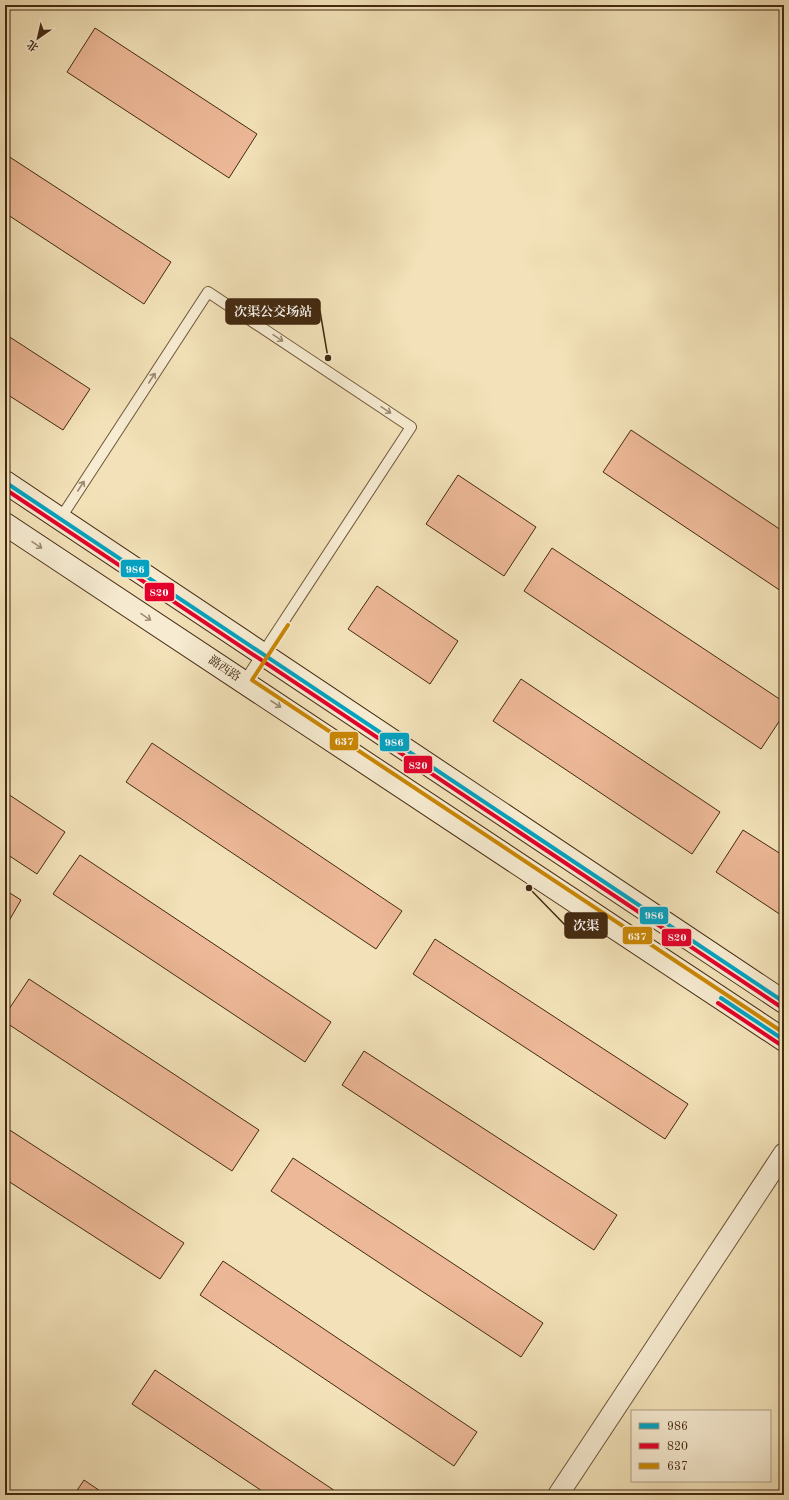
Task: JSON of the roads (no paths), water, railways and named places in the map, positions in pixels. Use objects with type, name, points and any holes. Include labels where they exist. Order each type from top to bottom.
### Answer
[{"type":"main road","points":[[5,482],[784,1002]]},
{"type":"main road","name":"潞西路","points":[[5,524],[784,1040]]},
{"type":"street","points":[[558,1495],[784,1153]]},
{"type":"lane","points":[[60,519],[208,292],[411,427],[244,682]]},
{"type":"place","name":"次渠公交场站","points":[[328,358]]},
{"type":"place","name":"次渠","points":[[529,888]]}]
